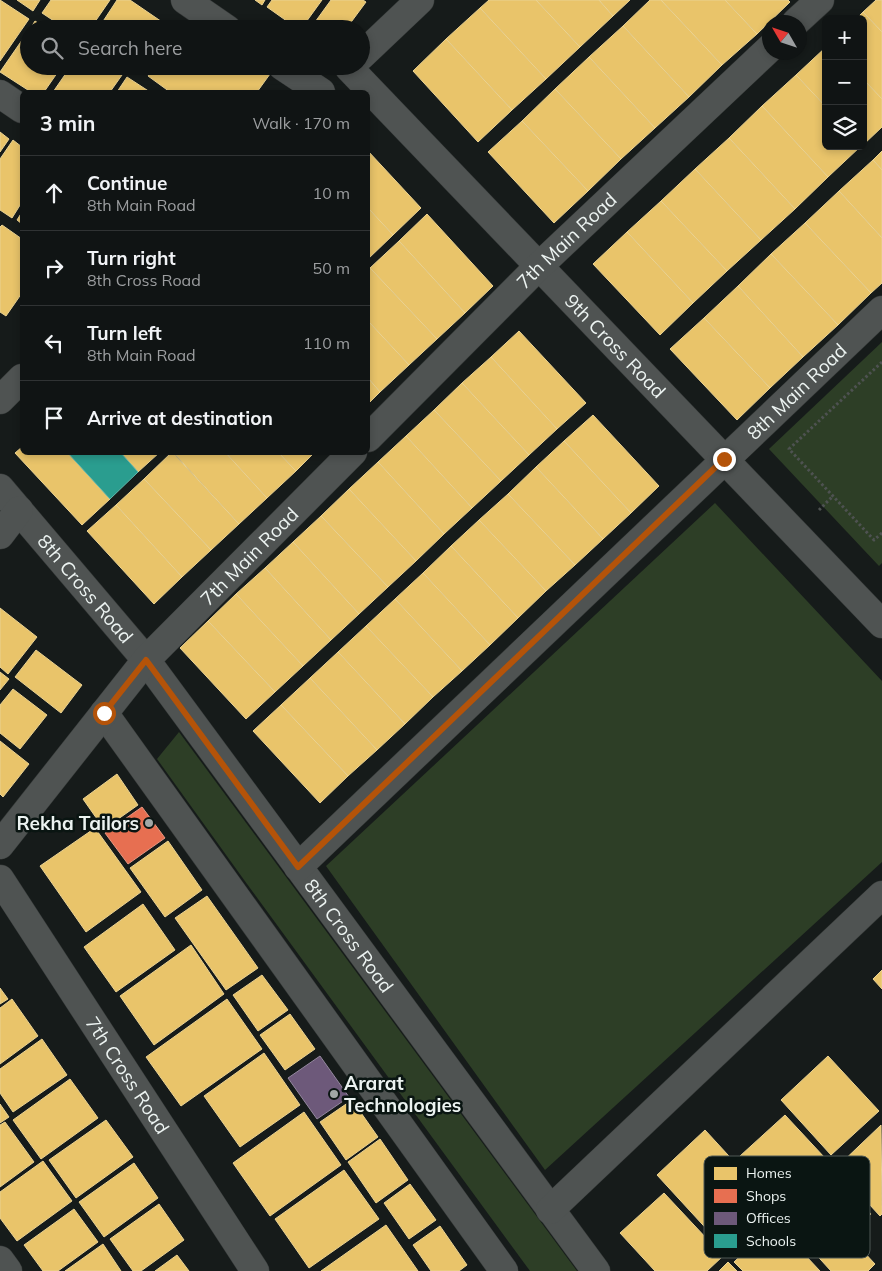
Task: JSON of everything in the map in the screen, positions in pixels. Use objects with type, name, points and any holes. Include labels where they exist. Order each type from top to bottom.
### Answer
[{"type":"street","points":[[185,0],[214,20]]},
{"type":"street","points":[[370,48],[420,0]]},
{"type":"street","points":[[804,15],[820,0]]},
{"type":"street","name":"7th Main Road","points":[[370,436],[539,266],[762,56]]},
{"type":"street","points":[[296,75],[319,90]]},
{"type":"street","points":[[324,90],[341,75]]},
{"type":"street","name":"9th Cross Road","points":[[364,75],[539,266],[882,624]]},
{"type":"street","points":[[0,94],[20,108]]},
{"type":"street","name":"8th Main Road","points":[[298,867],[882,310]]},
{"type":"street","points":[[0,400],[20,380]]},
{"type":"street","name":"7th Main Road","points":[[146,660],[350,455]]},
{"type":"street","name":"8th Cross Road","points":[[0,488],[146,660],[596,1271]]},
{"type":"street","points":[[0,535],[19,510]]},
{"type":"street","points":[[0,845],[146,660]]},
{"type":"street","points":[[104,713],[504,1271]]},
{"type":"street","name":"7th Cross Road","points":[[0,879],[255,1271]]},
{"type":"street","points":[[550,1210],[882,895]]},
{"type":"street","points":[[0,1260],[8,1271]]},
{"type":"path","points":[[882,362],[789,449],[874,540],[882,533]]},
{"type":"green space","points":[[882,342],[882,563],[879,566],[769,449]]},
{"type":"green space","points":[[715,503],[882,681],[882,862],[545,1170],[326,866]]},
{"type":"green space","points":[[179,732],[577,1271],[530,1271],[157,759]]},
{"type":"building: Homes","points":[[0,0],[29,19],[20,20],[20,32],[0,61]]},
{"type":"building: Homes","points":[[17,0],[40,0],[33,11]]},
{"type":"building: Homes","points":[[51,0],[110,0],[96,20],[52,20],[42,13]]},
{"type":"building: Homes","points":[[117,0],[130,0],[159,20],[104,20]]},
{"type":"building: Homes","points":[[255,0],[265,0],[262,5]]},
{"type":"building: Homes","points":[[272,0],[322,0],[308,20],[285,20],[267,7]]},
{"type":"building: Homes","points":[[331,0],[363,0],[366,2],[353,20],[317,20]]},
{"type":"building: Homes","points":[[489,0],[536,0],[580,47],[546,79],[480,8]]},
{"type":"building: Homes","points":[[536,0],[599,0],[613,16],[580,47]]},
{"type":"building: Homes","points":[[599,0],[630,0],[613,16]]},
{"type":"building: Homes","points":[[650,0],[661,0],[722,65],[689,97],[623,26]]},
{"type":"building: Homes","points":[[661,0],[725,0],[757,34],[722,65]]},
{"type":"building: Homes","points":[[725,0],[788,0],[790,2],[777,15],[762,15],[762,29],[757,34]]},
{"type":"building: Homes","points":[[876,0],[882,0],[882,32],[867,15],[863,12]]},
{"type":"building: Homes","points":[[480,8],[546,79],[512,110],[446,39]]},
{"type":"building: Homes","points":[[867,16],[882,32],[882,99],[867,83]]},
{"type":"building: Homes","points":[[623,26],[689,97],[655,128],[589,57]]},
{"type":"building: Homes","points":[[446,39],[512,110],[478,142],[413,71]]},
{"type":"building: Homes","points":[[20,43],[20,75],[56,75],[45,90],[28,90],[0,72]]},
{"type":"building: Homes","points":[[822,51],[822,103],[796,75]]},
{"type":"building: Homes","points":[[589,57],[655,128],[621,159],[555,89]]},
{"type":"building: Homes","points":[[65,75],[122,75],[111,90],[54,90]]},
{"type":"building: Homes","points":[[269,75],[258,90],[167,90],[148,76]]},
{"type":"building: Homes","points":[[796,75],[822,103],[822,150],[857,150],[828,177],[762,106]]},
{"type":"building: Homes","points":[[127,77],[147,90],[118,90]]},
{"type":"building: Homes","points":[[867,83],[882,99],[882,127],[867,141]]},
{"type":"building: Homes","points":[[555,89],[621,159],[588,191],[522,121]]},
{"type":"building: Homes","points":[[762,106],[828,177],[795,209],[729,138]]},
{"type":"building: Homes","points":[[522,121],[588,191],[554,223],[488,152]]},
{"type":"building: Homes","points":[[0,132],[9,139],[0,152]]},
{"type":"building: Homes","points":[[729,138],[795,209],[761,240],[695,169]]},
{"type":"building: Homes","points":[[13,140],[20,145],[20,205],[12,218],[0,210],[0,159]]},
{"type":"building: Homes","points":[[882,151],[882,170],[873,160]]},
{"type":"building: Homes","points":[[370,153],[421,208],[393,235],[370,210]]},
{"type":"building: Homes","points":[[873,160],[882,170],[882,238],[839,191]]},
{"type":"building: Homes","points":[[695,169],[761,240],[727,271],[661,201]]},
{"type":"building: Homes","points":[[839,191],[882,238],[882,283],[871,293],[805,223]]},
{"type":"building: Homes","points":[[661,201],[727,271],[693,303],[627,232]]},
{"type":"building: Homes","points":[[370,210],[393,235],[370,257]]},
{"type":"building: Homes","points":[[427,214],[493,286],[465,313],[399,241]]},
{"type":"building: Homes","points":[[805,223],[871,293],[838,325],[771,254]]},
{"type":"building: Homes","points":[[2,225],[20,238],[20,296],[6,316],[0,312],[0,227]]},
{"type":"building: Homes","points":[[627,232],[693,303],[660,335],[593,264]]},
{"type":"building: Homes","points":[[399,241],[465,313],[437,339],[370,268]]},
{"type":"building: Homes","points":[[771,254],[838,325],[803,357],[738,286]]},
{"type":"building: Homes","points":[[370,268],[437,339],[409,365],[370,323]]},
{"type":"building: Homes","points":[[738,286],[803,357],[770,388],[704,318]]},
{"type":"building: Homes","points":[[704,318],[770,388],[737,420],[670,349]]},
{"type":"building: Homes","points":[[370,323],[409,365],[380,392],[370,380]]},
{"type":"building: Homes","points":[[519,331],[586,403],[557,429],[491,357]]},
{"type":"building: Homes","points":[[491,357],[557,429],[529,455],[462,383]]},
{"type":"building: Homes","points":[[370,380],[380,392],[370,402]]},
{"type":"building: Homes","points":[[462,383],[529,455],[501,481],[434,410]]},
{"type":"building: Homes","points":[[434,410],[501,481],[472,508],[406,436]]},
{"type":"building: Homes","points":[[593,415],[659,486],[631,513],[564,441]]},
{"type":"building: Homes","points":[[406,436],[472,508],[444,534],[378,462]]},
{"type":"building: Homes","points":[[564,441],[631,513],[603,539],[536,467]]},
{"type":"building: Homes","points":[[20,449],[20,455],[70,455],[110,499],[82,525],[15,453]]},
{"type":"building: Homes","points":[[123,455],[157,455],[138,472]]},
{"type":"building: Homes","points":[[169,455],[175,455],[239,524],[211,550],[144,479]]},
{"type":"building: Homes","points":[[176,455],[228,455],[267,498],[239,524]]},
{"type":"building: Homes","points":[[228,455],[281,455],[296,471],[267,498]]},
{"type":"building: Homes","points":[[281,455],[312,455],[296,471]]},
{"type":"building: Homes","points":[[378,462],[444,534],[416,561],[349,489]]},
{"type":"building: Homes","points":[[536,467],[603,539],[575,565],[508,494]]},
{"type":"building: Homes","points":[[144,479],[211,550],[182,577],[116,505]]},
{"type":"building: Homes","points":[[349,489],[416,561],[388,587],[321,516]]},
{"type":"building: Homes","points":[[508,494],[575,565],[546,591],[479,520]]},
{"type":"building: Homes","points":[[116,505],[182,577],[154,604],[87,531]]},
{"type":"building: Homes","points":[[321,516],[388,587],[359,614],[293,542]]},
{"type":"building: Homes","points":[[479,520],[546,591],[518,618],[451,546]]},
{"type":"building: Homes","points":[[293,542],[359,614],[331,640],[265,568]]},
{"type":"building: Homes","points":[[451,546],[518,618],[490,645],[423,573]]},
{"type":"building: Homes","points":[[265,568],[331,640],[303,666],[236,594]]},
{"type":"building: Homes","points":[[423,573],[490,645],[462,671],[395,599]]},
{"type":"building: Homes","points":[[236,594],[303,666],[275,692],[208,621]]},
{"type":"building: Homes","points":[[395,599],[462,671],[433,697],[366,626]]},
{"type":"building: Homes","points":[[0,608],[37,637],[8,674],[0,667]]},
{"type":"building: Homes","points":[[208,621],[275,692],[246,719],[180,648]]},
{"type":"building: Homes","points":[[366,626],[433,697],[405,724],[338,652]]},
{"type":"building: Homes","points":[[36,650],[82,685],[61,713],[15,677]]},
{"type":"building: Homes","points":[[338,652],[405,724],[377,750],[310,678]]},
{"type":"building: Homes","points":[[0,672],[9,679],[0,690]]},
{"type":"building: Homes","points":[[310,678],[377,750],[348,776],[281,705]]},
{"type":"building: Homes","points":[[13,689],[47,715],[20,749],[0,733],[0,705]]},
{"type":"building: Homes","points":[[281,705],[348,776],[320,803],[253,731]]},
{"type":"building: Homes","points":[[0,741],[29,764],[3,797],[0,794]]},
{"type":"building: Homes","points":[[117,774],[138,805],[104,829],[83,799]]},
{"type":"building: Homes","points":[[95,828],[141,892],[86,932],[40,866]]},
{"type":"building: Homes","points":[[168,841],[202,890],[165,917],[130,868]]},
{"type":"building: Homes","points":[[207,896],[258,968],[226,990],[175,918]]},
{"type":"building: Homes","points":[[143,904],[175,950],[116,992],[84,947]]},
{"type":"building: Homes","points":[[191,945],[224,994],[154,1045],[120,996]]},
{"type":"building: Homes","points":[[882,970],[882,989],[873,979]]},
{"type":"building: Homes","points":[[262,975],[288,1010],[258,1031],[233,995]]},
{"type":"building: Homes","points":[[0,988],[8,999],[0,1004]]},
{"type":"building: Homes","points":[[12,999],[38,1036],[0,1064],[0,1008]]},
{"type":"building: Homes","points":[[227,999],[262,1049],[181,1106],[146,1057]]},
{"type":"building: Homes","points":[[290,1014],[315,1049],[285,1070],[260,1035]]},
{"type":"building: Homes","points":[[42,1039],[67,1075],[13,1112],[0,1093],[0,1069]]},
{"type":"building: Homes","points":[[264,1053],[300,1105],[240,1147],[204,1096]]},
{"type":"building: Homes","points":[[828,1056],[879,1111],[831,1155],[781,1100]]},
{"type":"building: Homes","points":[[70,1079],[98,1118],[41,1159],[13,1120]]},
{"type":"building: Homes","points":[[352,1100],[378,1137],[346,1160],[320,1122]]},
{"type":"building: Homes","points":[[0,1104],[9,1117],[0,1123]]},
{"type":"building: Homes","points":[[304,1112],[341,1165],[270,1216],[233,1163]]},
{"type":"building: Homes","points":[[785,1115],[823,1156],[740,1156]]},
{"type":"building: Homes","points":[[106,1120],[133,1157],[76,1198],[49,1160]]},
{"type":"building: Homes","points":[[5,1122],[34,1162],[0,1187],[0,1125]]},
{"type":"building: Homes","points":[[881,1125],[882,1214],[880,1216],[870,1205],[870,1156],[849,1156]]},
{"type":"building: Homes","points":[[705,1130],[729,1156],[704,1156],[704,1226],[657,1175]]},
{"type":"building: Homes","points":[[380,1139],[408,1180],[376,1203],[348,1162]]},
{"type":"building: Homes","points":[[43,1161],[72,1201],[17,1241],[0,1218],[0,1192]]},
{"type":"building: Homes","points":[[134,1163],[158,1198],[104,1237],[79,1202]]},
{"type":"building: Homes","points":[[344,1170],[379,1219],[309,1268],[275,1219]]},
{"type":"building: Homes","points":[[410,1184],[436,1220],[409,1239],[384,1203]]},
{"type":"building: Homes","points":[[664,1193],[704,1236],[704,1258],[721,1258],[707,1271],[655,1271],[620,1233]]},
{"type":"building: Homes","points":[[159,1204],[184,1240],[141,1271],[133,1271],[110,1239]]},
{"type":"building: Homes","points":[[74,1209],[98,1242],[58,1271],[43,1271],[24,1245]]},
{"type":"building: Homes","points":[[386,1225],[418,1271],[321,1271]]},
{"type":"building: Homes","points":[[440,1226],[467,1265],[459,1271],[431,1271],[413,1245]]},
{"type":"building: Homes","points":[[103,1244],[121,1271],[65,1271]]},
{"type":"building: Homes","points":[[177,1255],[189,1271],[155,1271]]},
{"type":"building: Homes","points":[[738,1258],[808,1258],[820,1271],[743,1271],[734,1262]]},
{"type":"building: Homes","points":[[819,1258],[869,1258],[875,1264],[868,1271],[831,1271]]},
{"type":"building: Homes","points":[[728,1262],[737,1271],[719,1271]]},
{"type":"building: Shops","points":[[142,807],[165,838],[128,864],[105,833]]},
{"type":"building: Offices","points":[[320,1056],[349,1097],[317,1119],[288,1078]]},
{"type":"building: Schools","points":[[70,455],[123,455],[138,472],[110,499]]},
{"type":"place","name":"Rekha Tailors","points":[[149,823]]},
{"type":"place","name":"Ararat Technologies","points":[[334,1094]]},
{"type":"route","points":[[104,713],[146,660],[298,867],[724,459]]}]
